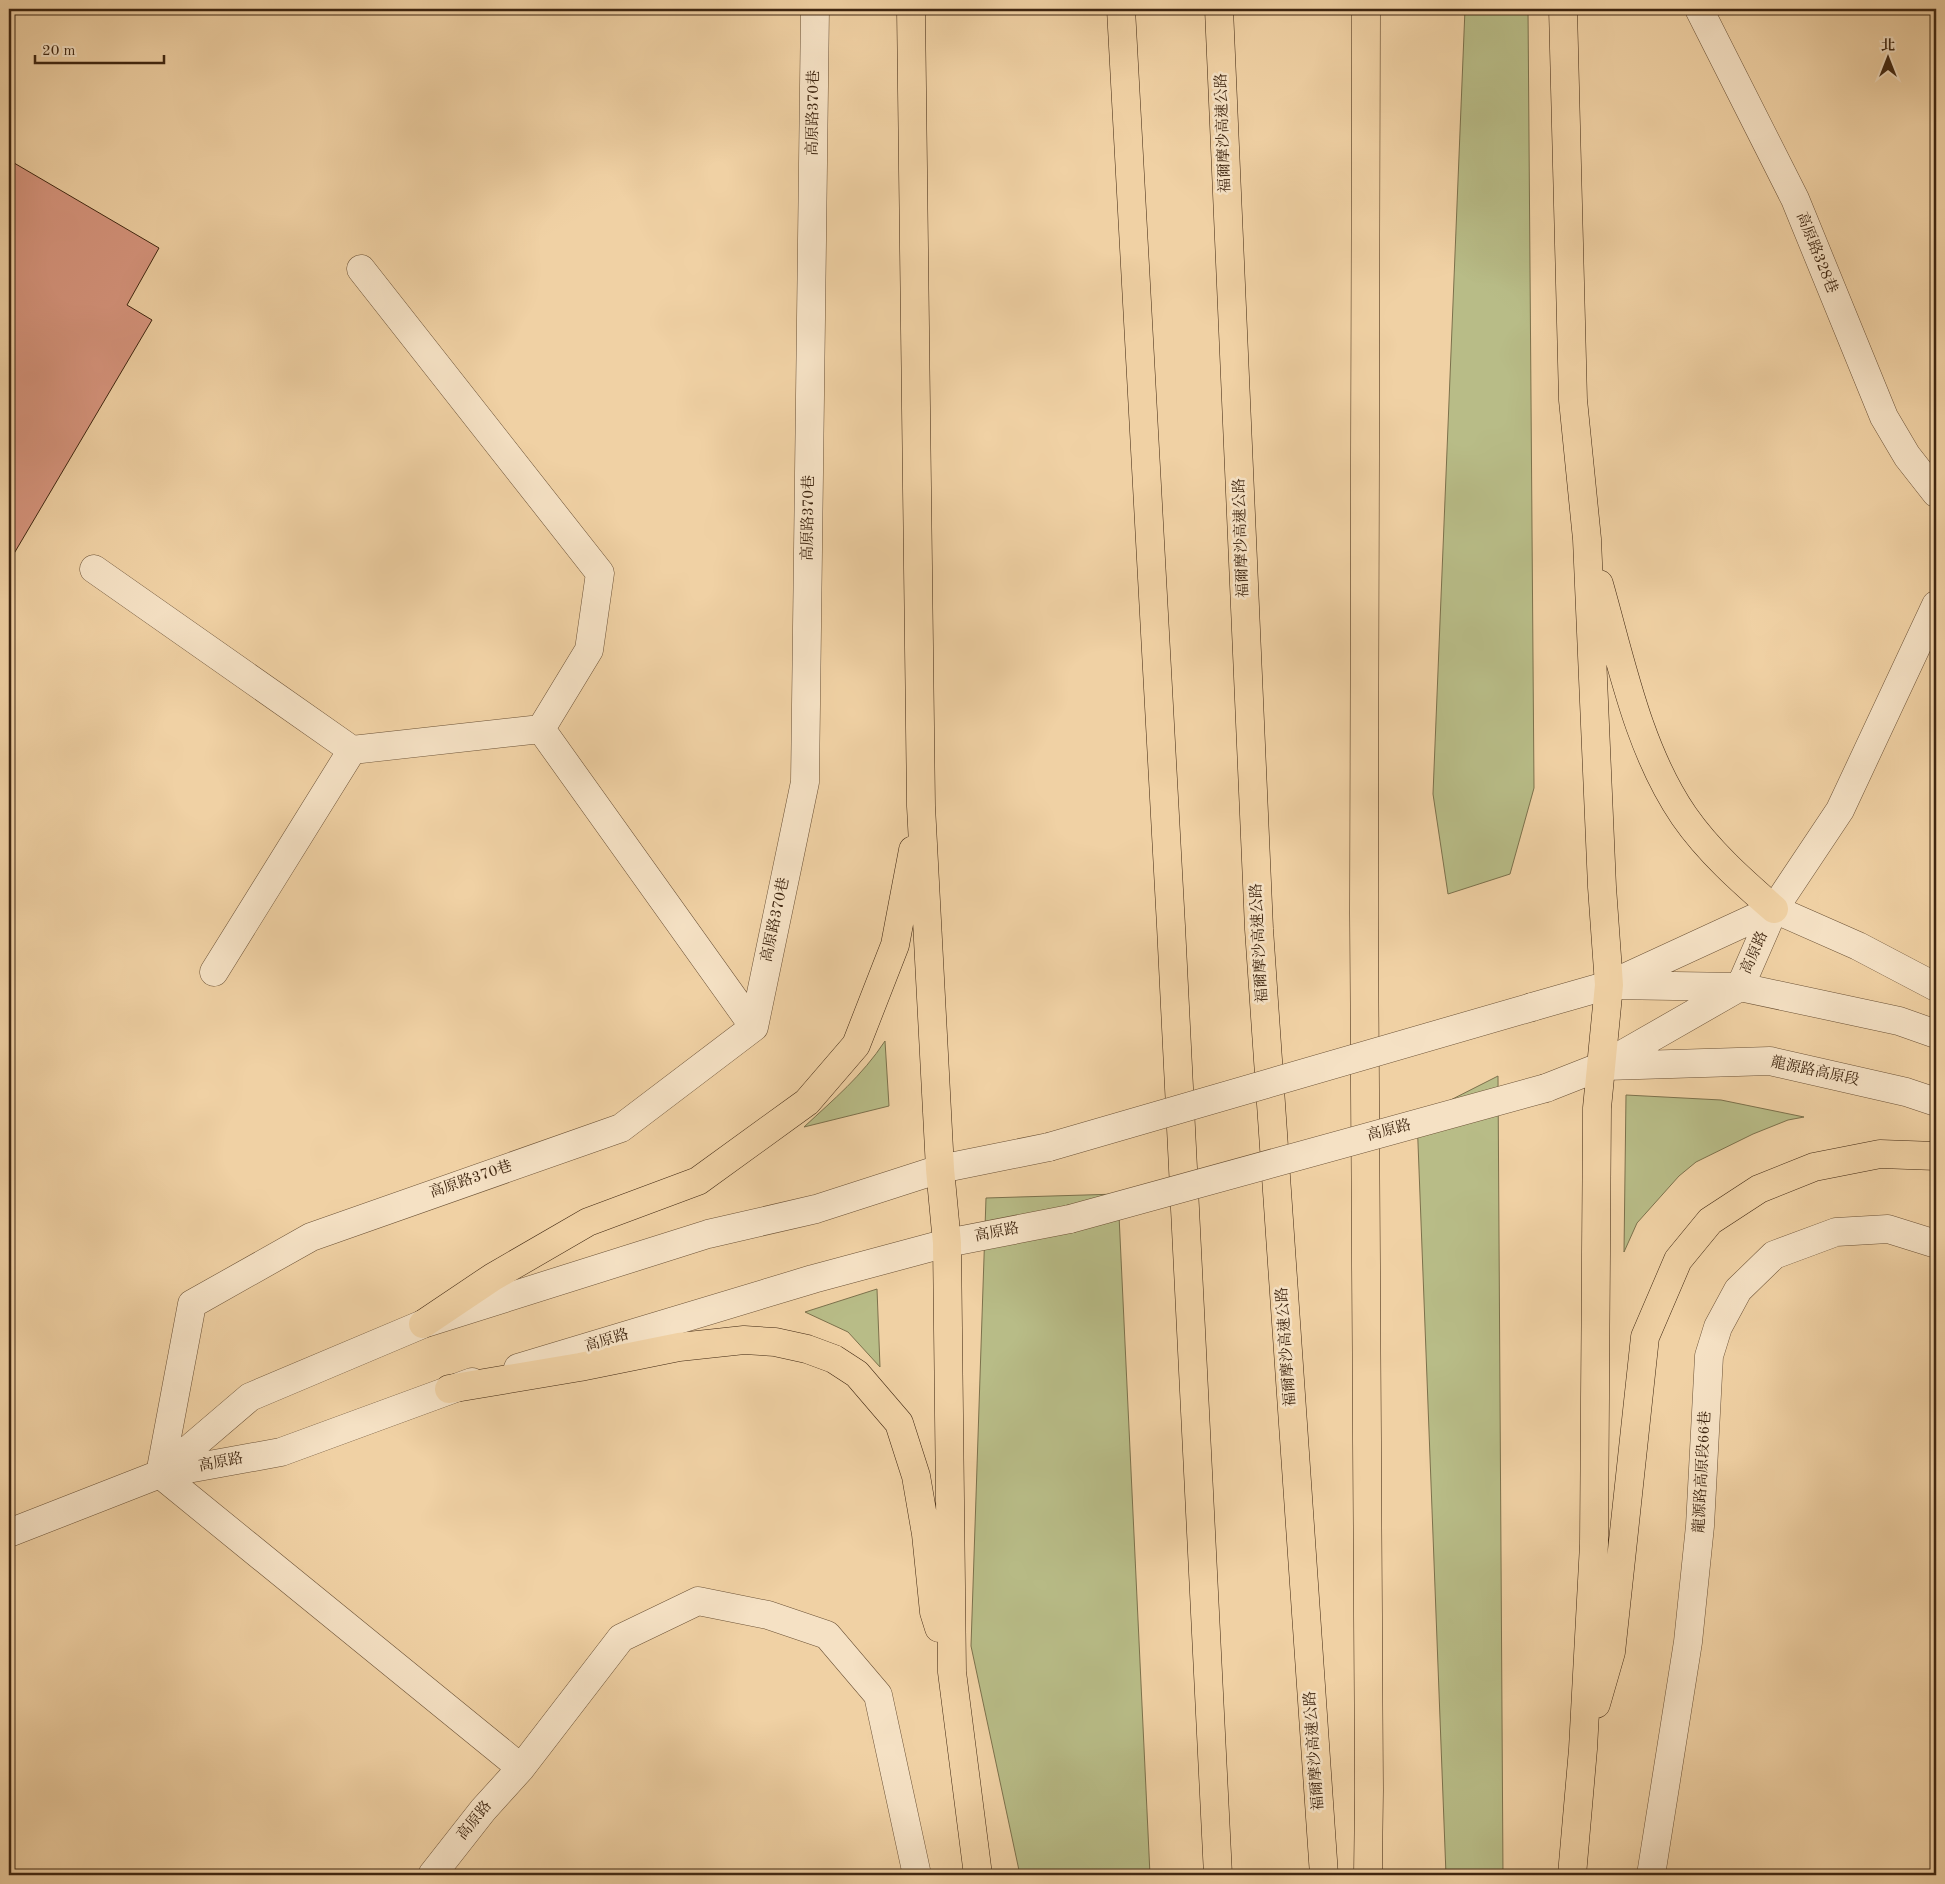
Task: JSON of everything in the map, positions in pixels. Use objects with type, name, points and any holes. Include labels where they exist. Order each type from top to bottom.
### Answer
[{"type":"highway","points":[[911,9],[921,806],[940,1169],[947,1243],[952,1672],[978,1875]]},
{"type":"highway","points":[[1121,9],[1171,926],[1218,1875]]},
{"type":"highway","name":"福爾摩沙高速公路","points":[[1219,9],[1259,929],[1324,1875]]},
{"type":"highway","points":[[1366,9],[1364,924],[1369,1750],[1368,1875]]},
{"type":"highway","points":[[1563,9],[1573,400],[1586,538],[1602,887],[1609,985],[1597,1108],[1594,1544],[1583,1749],[1572,1875]]},
{"type":"highway","points":[[1586,538],[1627,682],[1652,759],[1684,816],[1729,869],[1774,909]]},
{"type":"highway","points":[[423,1324],[493,1277],[588,1222],[698,1181],[807,1102],[856,1045],[895,945],[921,806]]},
{"type":"highway","points":[[1583,1749],[1611,1652],[1645,1337],[1678,1260],[1710,1221],[1759,1189],[1814,1167],[1880,1154],[1936,1156]]},
{"type":"highway","points":[[449,1390],[679,1347],[744,1340],[775,1342],[834,1359],[857,1374],[899,1423],[916,1476],[926,1534],[934,1612],[952,1672]]},
{"type":"street","name":"高原路370巷","points":[[160,1474],[192,1304],[311,1236],[621,1128],[754,1027],[805,782],[816,9]]},
{"type":"street","name":"高原路328巷","points":[[1699,9],[1794,199],[1884,417],[1907,456],[1936,494]]},
{"type":"street","points":[[361,269],[600,573],[589,650],[541,729]]},
{"type":"street","points":[[94,569],[352,750],[541,729]]},
{"type":"street","name":"高原路","points":[[9,1533],[160,1474],[281,1452],[449,1390],[804,1282],[947,1243],[1070,1219],[1546,1088],[1602,1066],[1740,987],[1774,909],[1840,810],[1936,606]]},
{"type":"street","points":[[541,729],[754,1027]]},
{"type":"street","points":[[214,972],[352,750]]},
{"type":"street","points":[[1774,909],[1858,946],[1936,987]]},
{"type":"street","name":"高原路","points":[[160,1474],[250,1397],[423,1324],[708,1234],[816,1209],[940,1169],[1049,1147],[1609,985],[1774,909]]},
{"type":"street","points":[[1609,985],[1740,987],[1899,1021],[1936,1034]]},
{"type":"street","name":"龍源路高原段","points":[[1602,1066],[1770,1061],[1906,1092],[1936,1102]]},
{"type":"street","name":"龍源路高原段66巷","points":[[1651,1875],[1688,1642],[1700,1526],[1709,1356],[1718,1327],[1738,1290],[1774,1255],[1836,1232],[1888,1229],[1936,1244]]},
{"type":"street","points":[[160,1474],[520,1768]]},
{"type":"street","name":"高原路","points":[[432,1875],[483,1810],[520,1768],[621,1638],[698,1601],[768,1615],[827,1634],[878,1695],[917,1875]]},
{"type":"green space","points":[[1465,9],[1528,9],[1534,788],[1510,874],[1448,894],[1433,794]]},
{"type":"green space","points":[[885,1041],[889,1106],[804,1127],[857,1076]]},
{"type":"green space","points":[[1498,1076],[1503,1875],[1446,1875],[1417,1117]]},
{"type":"green space","points":[[1626,1095],[1721,1100],[1804,1117],[1788,1120],[1753,1134],[1696,1162],[1679,1176],[1637,1223],[1624,1252]]},
{"type":"green space","points":[[1118,1194],[1150,1875],[1020,1875],[971,1646],[986,1198]]},
{"type":"green space","points":[[877,1289],[880,1367],[848,1332],[805,1312]]},
{"type":"building","points":[[9,160],[159,248],[127,305],[152,320],[9,562]]}]
